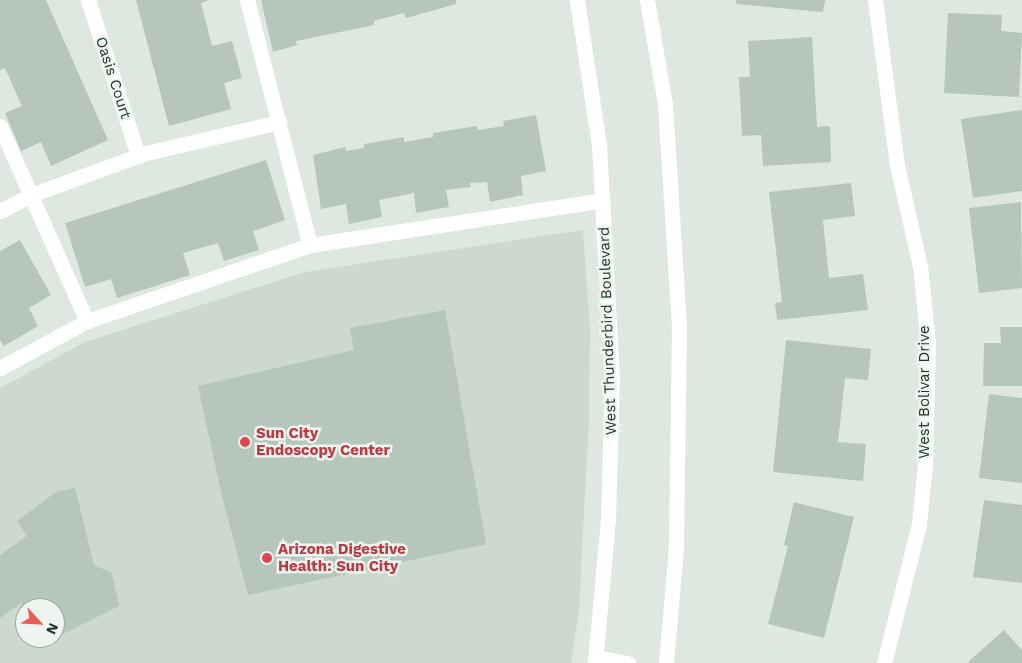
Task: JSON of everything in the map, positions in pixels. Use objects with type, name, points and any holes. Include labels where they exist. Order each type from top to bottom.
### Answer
[{"type":"street","name":"Oasis Court","points":[[88,0],[138,156]]},
{"type":"street","points":[[247,0],[310,245]]},
{"type":"street","name":"West Thunderbird Boulevard","points":[[578,0],[598,137],[612,375],[608,520],[596,660]]},
{"type":"street","points":[[647,0],[665,104],[679,326],[676,548],[666,663]]},
{"type":"street","name":"West Bolivar Drive","points":[[875,0],[897,165],[920,266],[928,343],[925,463],[919,524],[884,663]]},
{"type":"street","points":[[0,211],[31,195],[138,156],[279,122]]},
{"type":"street","points":[[0,126],[87,321]]},
{"type":"street","points":[[0,368],[87,321],[310,245],[603,200]]},
{"type":"street","points":[[596,660],[628,663]]},
{"type":"shaded area","points":[[583,230],[590,331],[589,418],[579,611],[571,663],[0,663],[0,388],[85,342],[305,272]]},
{"type":"building","points":[[0,0],[46,0],[108,140],[51,166],[41,142],[21,151],[5,113],[22,106],[5,68],[0,70]]},
{"type":"building","points":[[136,0],[209,0],[201,3],[212,46],[232,41],[242,78],[224,83],[231,109],[169,126]]},
{"type":"building","points":[[261,0],[456,0],[456,4],[406,18],[404,13],[374,21],[374,25],[296,41],[297,45],[273,52]]},
{"type":"building","points":[[736,0],[825,0],[823,12],[736,4]]},
{"type":"building","points":[[948,13],[1002,15],[1001,31],[1022,33],[1019,97],[944,93]]},
{"type":"building","points":[[812,37],[817,127],[830,126],[831,162],[763,166],[761,135],[742,136],[739,77],[750,77],[748,41]]},
{"type":"building","points":[[1022,110],[1022,191],[973,198],[961,119]]},
{"type":"building","points":[[536,115],[546,171],[521,176],[523,195],[490,202],[487,182],[470,183],[471,187],[446,190],[449,207],[416,213],[414,193],[379,200],[382,217],[349,224],[346,204],[321,209],[313,155],[345,147],[346,151],[364,148],[364,144],[404,137],[404,142],[433,137],[433,133],[477,126],[478,130],[504,126],[503,121]]},
{"type":"building","points":[[266,160],[285,220],[253,231],[259,250],[224,261],[218,243],[183,253],[190,275],[117,298],[111,279],[85,287],[65,223]]},
{"type":"building","points":[[851,183],[855,216],[823,220],[829,278],[863,274],[868,310],[777,320],[775,303],[782,302],[769,192]]},
{"type":"building","points":[[1021,202],[1022,288],[979,293],[969,208]]},
{"type":"building","points":[[20,240],[51,295],[29,308],[38,326],[4,346],[0,340],[0,251]]},
{"type":"building","points":[[445,310],[486,544],[248,595],[221,492],[198,386],[354,350],[350,328]]},
{"type":"building","points":[[1000,327],[1022,327],[1022,386],[983,386],[984,343],[1001,343]]},
{"type":"building","points":[[786,340],[871,349],[868,380],[845,378],[838,442],[866,444],[863,481],[773,472]]},
{"type":"building","points":[[989,394],[1022,398],[1022,483],[979,478]]},
{"type":"building","points":[[75,488],[94,565],[112,573],[119,606],[65,633],[65,598],[15,598],[15,607],[0,618],[0,555],[27,536],[17,521],[56,492]]},
{"type":"building","points":[[984,500],[1022,505],[1022,583],[973,577]]},
{"type":"building","points":[[794,502],[854,517],[824,638],[768,624],[788,546],[784,545]]},
{"type":"building","points":[[1004,630],[1022,650],[1022,663],[967,663]]},
{"type":"place","name":"Sun City Endoscopy Center","points":[[245,442]]},
{"type":"place","name":"Arizona Digestive Health: Sun City","points":[[267,558]]}]
